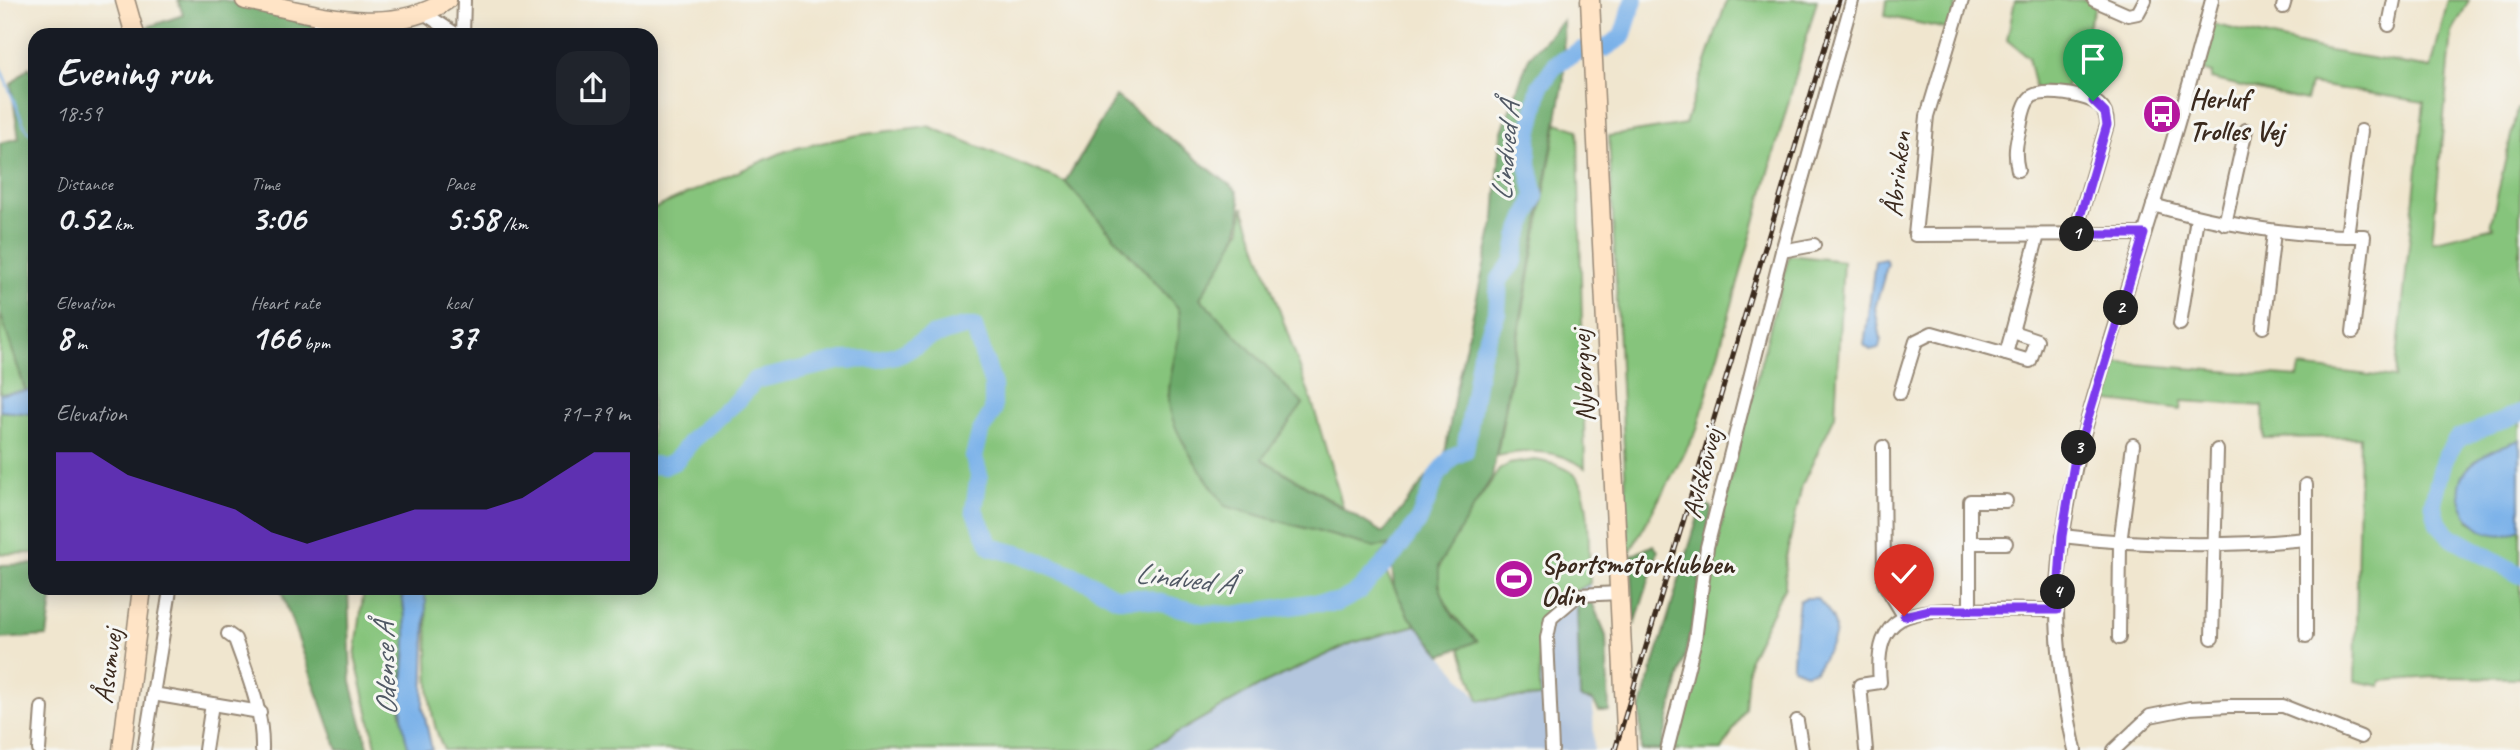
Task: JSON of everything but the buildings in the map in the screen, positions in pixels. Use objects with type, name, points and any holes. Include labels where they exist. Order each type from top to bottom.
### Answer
[{"type":"main road","points":[[125,0],[133,28]]},
{"type":"main road","points":[[245,0],[288,4],[321,13],[378,22],[424,13],[447,0]]},
{"type":"main road","name":"Nyborgvej","points":[[1590,0],[1626,750]]},
{"type":"main road","name":"Åsumvej","points":[[122,750],[141,595]]},
{"type":"street","points":[[463,28],[464,0]]},
{"type":"street","name":"Åbrinken","points":[[1962,0],[1927,116],[1914,235],[2144,234]]},
{"type":"street","points":[[2094,0],[2134,15],[2142,8],[2145,0]]},
{"type":"street","points":[[2075,750],[2059,648],[2057,610],[2062,536],[2074,464],[2154,205],[2212,0]]},
{"type":"street","points":[[2389,25],[2394,0]]},
{"type":"street","name":"Avlskovvej","points":[[1667,750],[1695,640],[1707,547],[1782,251],[1852,1]]},
{"type":"street","points":[[318,28],[321,13]]},
{"type":"street","points":[[424,13],[446,28]]},
{"type":"street","points":[[2018,170],[2014,154],[2030,98],[2040,92],[2051,92],[2093,101],[2102,108],[2107,125],[2075,234]]},
{"type":"street","points":[[2225,224],[2246,130]]},
{"type":"street","points":[[2347,236],[2361,131]]},
{"type":"street","points":[[2154,205],[2197,218],[2274,232],[2364,236],[2353,332]]},
{"type":"street","points":[[2180,324],[2197,218]]},
{"type":"street","points":[[2263,327],[2274,232]]},
{"type":"street","points":[[2006,355],[2038,234]]},
{"type":"street","points":[[1782,251],[1814,245]]},
{"type":"street","points":[[1900,393],[1916,341],[1932,333],[2030,361],[2037,340],[2013,332]]},
{"type":"street","points":[[2119,638],[2120,543],[2133,445]]},
{"type":"street","points":[[1883,447],[1884,583],[1904,616]]},
{"type":"street","points":[[2212,638],[2217,450]]},
{"type":"street","points":[[2306,485],[2306,636]]},
{"type":"street","points":[[1970,610],[1970,501],[2006,501]]},
{"type":"street","points":[[2062,536],[2120,543],[2213,546],[2306,539]]},
{"type":"street","points":[[1970,543],[2006,543]]},
{"type":"street","points":[[1552,750],[1547,638],[1551,618],[1578,596],[1619,593]]},
{"type":"street","name":"Åsumvej","points":[[144,750],[169,595]]},
{"type":"street","points":[[1866,750],[1860,685],[1880,682],[1878,662],[1886,632],[1904,616],[1921,610],[2057,610]]},
{"type":"street","points":[[228,635],[235,639],[260,712],[262,750]]},
{"type":"street","points":[[1864,660],[1878,662]]},
{"type":"street","name":"Åsumvej","points":[[153,694],[260,712]]},
{"type":"street","points":[[205,750],[212,704]]},
{"type":"street","points":[[2114,750],[2150,716],[2190,708],[2283,706],[2361,737]]},
{"type":"street","points":[[38,750],[42,708]]},
{"type":"street","points":[[1797,721],[1802,750]]},
{"type":"shaded area","points":[[1590,583],[1594,750],[1147,750],[1259,686],[1352,643],[1417,625],[1479,700],[1540,697],[1541,636],[1548,613],[1565,596]]},
{"type":"green space","points":[[178,0],[224,0],[313,23],[312,28],[145,28],[183,15]]},
{"type":"green space","points":[[1727,0],[1817,0],[1697,430],[1629,554],[1609,136],[1685,124]]},
{"type":"green space","points":[[1887,0],[1957,0],[1951,30],[1885,16]]},
{"type":"green space","points":[[2015,0],[2088,0],[2095,7],[2065,90],[2035,88],[2028,57],[2007,40]]},
{"type":"green space","points":[[2448,0],[2469,0],[2452,33],[2432,242],[2494,227],[2491,223],[2517,109],[2520,109],[2520,440],[2469,466],[2469,521],[2500,534],[2520,528],[2520,678],[2435,677],[2381,681],[2380,686],[2355,681],[2360,437],[2264,438],[2263,406],[2182,401],[2181,410],[2101,400],[2110,362],[2298,377],[2300,367],[2395,378],[2424,102],[2310,84],[2306,101],[2211,79],[2212,73],[2199,69],[2212,24],[2329,51],[2431,68]]},
{"type":"green space","points":[[1563,20],[1564,80],[1492,477],[1439,565],[1439,585],[1446,604],[1454,618],[1477,641],[1442,655],[1408,615],[1394,587],[1390,545],[1374,547],[1225,506],[1182,441],[1171,414],[1169,389],[1179,332],[1179,309],[1065,182],[1116,96],[1236,190],[1240,205],[1237,233],[1225,259],[1200,298],[1303,404],[1262,459],[1383,533],[1445,454],[1456,388],[1495,218],[1501,134],[1529,57]]},
{"type":"green space","points":[[28,68],[26,392],[0,312],[0,143],[19,138],[11,84]]},
{"type":"green space","points":[[1557,123],[1578,130],[1585,468],[1564,457],[1542,452],[1497,456]]},
{"type":"green space","points":[[928,126],[1065,182],[1179,309],[1182,326],[1168,398],[1225,506],[1374,547],[1390,545],[1379,558],[1408,615],[1417,625],[1352,643],[1259,686],[1147,750],[444,750],[436,731],[429,691],[424,595],[658,595],[658,207],[788,150],[858,135]]},
{"type":"green space","points":[[1243,207],[1313,405],[1343,507],[1262,459],[1200,298],[1241,229]]},
{"type":"green space","points":[[1789,255],[1843,261],[1835,416],[1802,485],[1786,558],[1785,586],[1749,659],[1745,709],[1722,750],[1674,750],[1703,624],[1729,484]]},
{"type":"green space","points":[[0,312],[26,392],[0,394]]},
{"type":"green space","points":[[0,411],[28,413],[28,553],[0,554]]},
{"type":"green space","name":"Sportsmotorklubben Odin","points":[[1535,460],[1567,470],[1576,476],[1581,484],[1587,511],[1590,583],[1557,603],[1544,623],[1540,647],[1540,697],[1479,700],[1460,648],[1477,641],[1445,602],[1439,579],[1439,566],[1443,553],[1499,470],[1509,464]]},
{"type":"green space","points":[[1702,504],[1712,507],[1692,627],[1661,750],[1641,750],[1640,710]]},
{"type":"green space","points":[[1653,545],[1658,551],[1635,625],[1631,556]]},
{"type":"green space","points":[[28,564],[28,595],[53,595],[47,636],[0,639],[0,565]]},
{"type":"green space","points":[[283,595],[348,595],[351,682],[369,750],[338,750]]},
{"type":"green space","points":[[363,595],[402,595],[407,633],[399,704],[409,750],[377,750],[355,657]]},
{"type":"green space","points":[[1591,600],[1606,636],[1609,711],[1599,711],[1593,701],[1580,698],[1577,607],[1581,601]]},
{"type":"water","points":[[1885,259],[1888,263],[1875,308],[1881,339],[1879,348],[1870,350],[1864,345],[1875,261]]},
{"type":"water","points":[[28,391],[28,413],[0,411],[0,394]]},
{"type":"water","points":[[2520,440],[2520,528],[2506,534],[2492,534],[2469,518],[2462,506],[2462,478],[2481,457]]},
{"type":"water","points":[[402,595],[424,595],[423,708],[432,750],[409,750],[402,720],[406,628]]},
{"type":"water","points":[[1816,598],[1826,608],[1835,625],[1835,633],[1815,671],[1805,673],[1793,668],[1793,664],[1799,601]]},
{"type":"waterway","name":"Lindved Å","points":[[1605,48],[1622,37],[1634,0]]},
{"type":"waterway","name":"Lindved Å","points":[[658,466],[675,461],[694,438],[738,400],[755,380],[843,360],[878,359],[901,354],[932,336],[974,327],[993,385],[993,411],[980,433],[974,457],[979,475],[974,510],[991,547],[1032,558],[1085,580],[1117,598],[1141,598],[1201,613],[1234,615],[1310,603],[1337,603],[1358,592],[1395,553],[1419,520],[1437,476],[1452,457],[1465,451],[1481,354],[1497,313],[1499,280],[1514,261],[1518,238],[1535,196],[1528,164],[1528,140],[1540,86],[1556,64],[1581,50]]},
{"type":"waterway","points":[[0,67],[28,130]]},
{"type":"waterway","name":"Lindved Å","points":[[2520,413],[2457,439],[2444,460],[2433,502],[2438,523],[2450,536],[2520,575]]},
{"type":"railway","points":[[1615,750],[1839,0]]},
{"type":"place","name":"Herluf Trolles Vej","points":[[2162,114]]},
{"type":"place","name":"Sportsmotorklubben Odin","points":[[1514,579]]},
{"type":"route","points":[[1904,616],[1921,610],[2057,610],[2062,536],[2074,464],[2144,234],[2075,234],[2107,125],[2105,113],[2093,101]]},
{"type":"water label","name":"Odense Å","points":[[385,670]]}]
